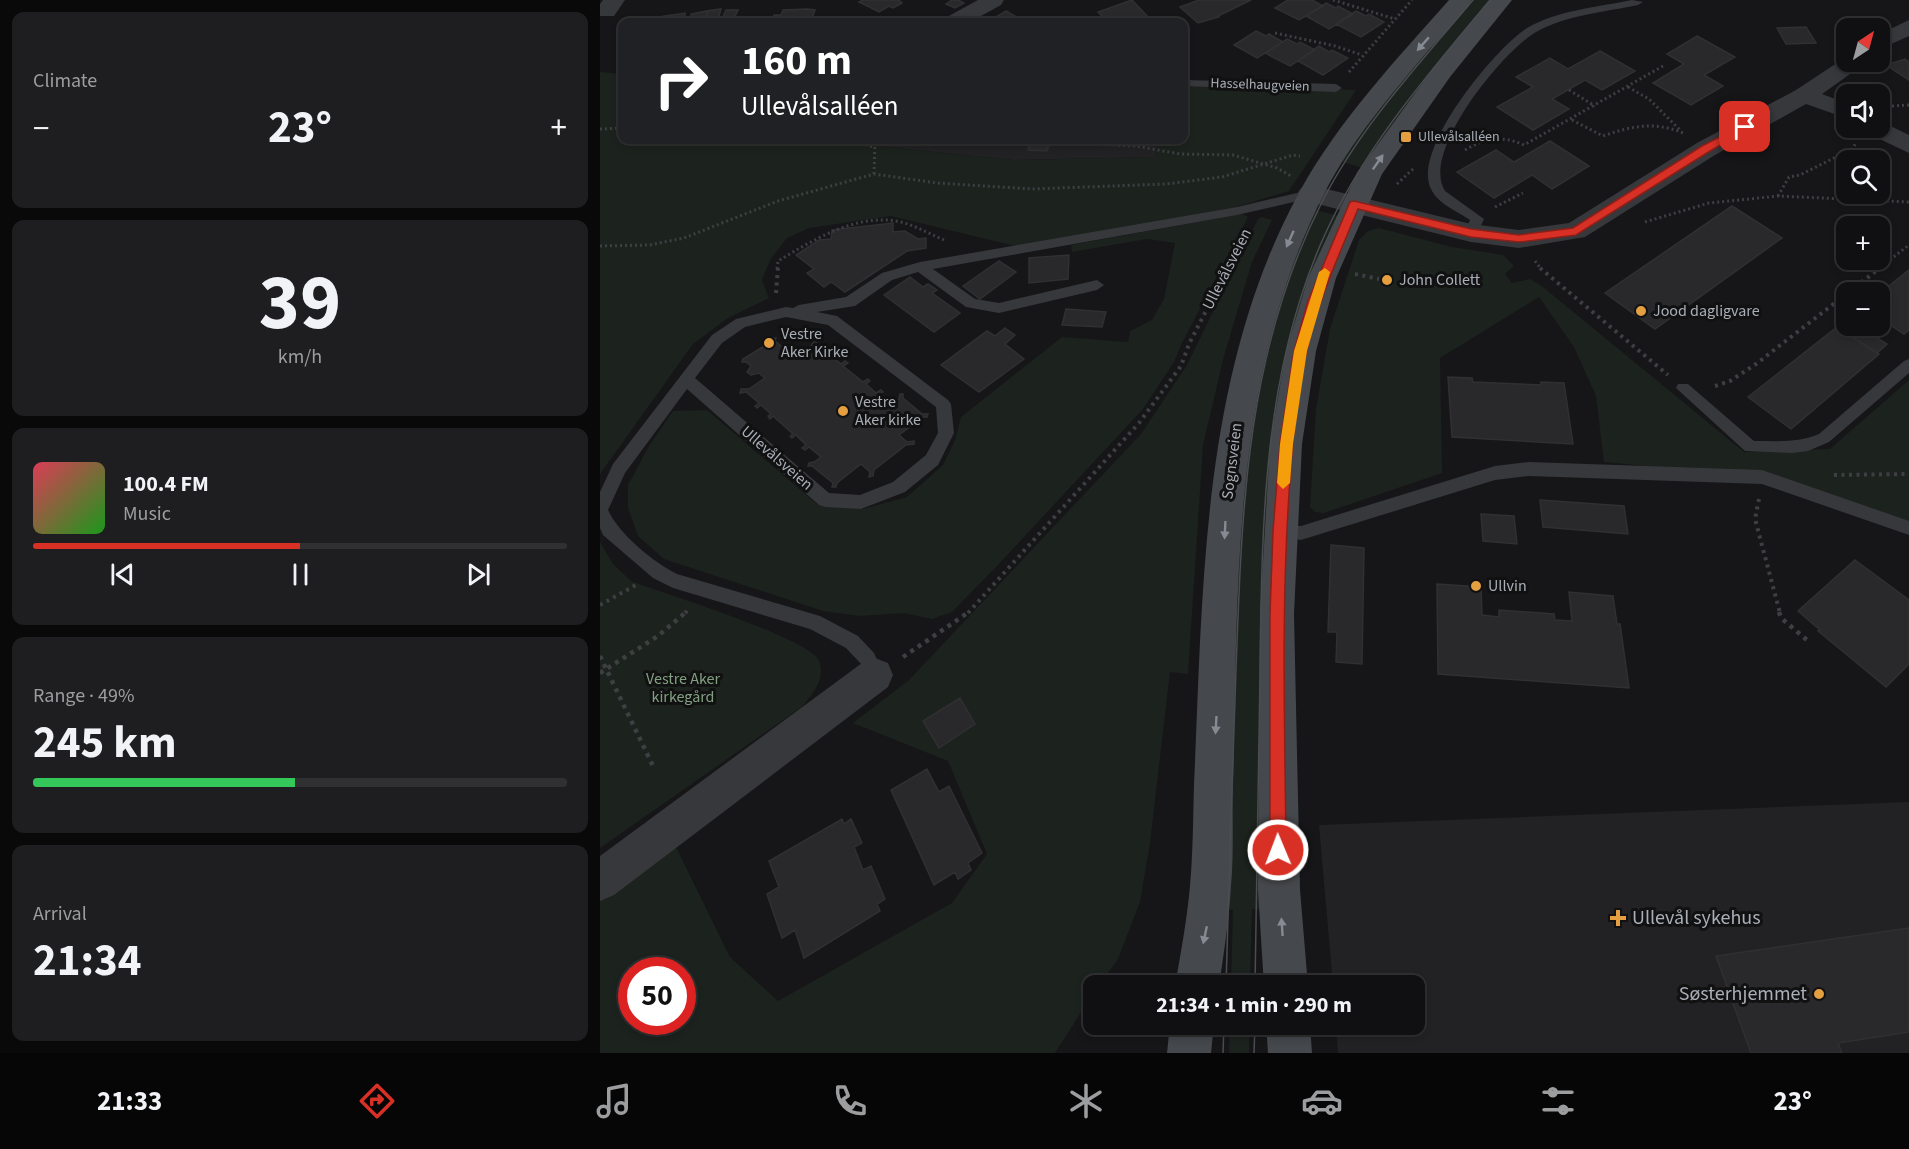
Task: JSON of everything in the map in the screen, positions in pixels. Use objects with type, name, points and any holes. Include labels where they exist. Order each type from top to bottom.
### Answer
[{"type":"main road","name":"Sognsveien","points":[[1199,975],[1211,884],[1225,524],[1234,435],[1246,375],[1270,288],[1302,187],[1329,162],[1371,105],[1461,0]]},
{"type":"main road","points":[[1285,975],[1279,890],[1277,790],[1280,531],[1286,444],[1300,351],[1322,278],[1354,204],[1370,174],[1442,72],[1501,0]]},
{"type":"main road","points":[[1189,1053],[1191,1035]]},
{"type":"main road","points":[[1289,1035],[1290,1053]]},
{"type":"street","points":[[962,18],[993,0]]},
{"type":"street","points":[[1890,37],[1908,28]]},
{"type":"street","points":[[1302,187],[1354,204],[1474,226],[1519,239],[1576,231],[1706,149],[1804,94],[1837,72]]},
{"type":"street","points":[[1804,94],[1836,107]]},
{"type":"street","points":[[1888,138],[1909,145]]},
{"type":"street","points":[[600,881],[875,675]]},
{"type":"lane","points":[[1474,226],[1466,210],[1447,199],[1436,188],[1435,170],[1440,145],[1465,105],[1516,40],[1549,22],[1638,2]]},
{"type":"lane","name":"Hasselhaugveien","points":[[1188,83],[1336,88]]},
{"type":"lane","points":[[781,314],[850,302],[887,276],[920,267],[1268,204],[1302,187]]},
{"type":"lane","points":[[920,267],[971,303],[999,308],[1097,285]]},
{"type":"lane","name":"Ullevålsveien","points":[[686,379],[825,500],[861,501],[899,486],[932,460],[946,433],[943,404],[832,320],[781,314],[741,323],[717,339],[686,379],[619,469],[600,510],[609,530],[659,573],[673,580],[814,622],[852,642],[868,659],[875,675]]},
{"type":"lane","points":[[1683,388],[1751,447],[1791,447],[1808,445],[1824,438],[1909,365]]},
{"type":"lane","points":[[1280,531],[1301,533],[1495,473],[1529,469],[1762,477],[1909,528]]},
{"type":"path","points":[[1333,0],[1395,19]]},
{"type":"path","points":[[1336,88],[1412,0]]},
{"type":"path","points":[[1275,33],[1335,46],[1362,56]]},
{"type":"path","points":[[1391,185],[1402,182],[1408,172],[1414,168],[1435,170],[1476,142],[1499,137],[1512,138],[1524,145],[1572,120],[1663,66]]},
{"type":"path","points":[[1628,87],[1649,99],[1682,132],[1706,149]]},
{"type":"path","points":[[1569,90],[1595,106]]},
{"type":"path","points":[[1572,120],[1603,136],[1645,123],[1664,124],[1682,132]]},
{"type":"path","points":[[600,129],[618,128]]},
{"type":"path","points":[[1778,196],[1789,177],[1800,175],[1851,150],[1861,138]]},
{"type":"path","points":[[864,144],[873,147]]},
{"type":"path","points":[[874,144],[874,174]]},
{"type":"path","points":[[1090,144],[1136,146],[1180,154],[1233,155],[1277,168],[1302,187]]},
{"type":"path","points":[[600,246],[650,245],[684,238],[778,201],[874,174],[937,183],[1032,189],[1166,184],[1222,177],[1293,155],[1304,157]]},
{"type":"path","points":[[1474,226],[1480,212],[1503,205],[1523,193]]},
{"type":"path","points":[[1642,223],[1683,208],[1731,200],[1763,200],[1778,196],[1909,202]]},
{"type":"path","name":"Ullevålsveien","points":[[875,675],[965,616],[1140,423],[1181,366],[1189,344],[1241,239],[1250,223],[1268,204]]},
{"type":"path","points":[[781,314],[778,261],[819,235],[849,225],[897,221],[986,256]]},
{"type":"path","points":[[1519,239],[1543,273],[1683,388],[1700,390],[1730,381],[1756,364],[1909,245]]},
{"type":"path","points":[[1359,275],[1379,279]]},
{"type":"path","points":[[1762,477],[1755,519],[1781,618],[1807,640]]},
{"type":"path","points":[[600,605],[659,573]]},
{"type":"path","points":[[600,673],[645,646],[676,623],[706,590]]},
{"type":"path","points":[[600,656],[653,766]]},
{"type":"shaded area","points":[[884,144],[1157,144],[1155,157],[1014,160],[884,147]]},
{"type":"shaded area","name":"Ullevål sykehus","points":[[1909,802],[1909,1053],[1338,1053],[1337,1035],[1425,1035],[1425,975],[1332,975],[1319,825]]},
{"type":"green space","points":[[1468,0],[1494,0],[1363,168],[1339,161],[1354,138]]},
{"type":"green space","points":[[600,72],[618,74],[618,144],[885,144],[885,147],[1014,160],[1155,157],[1157,144],[1188,144],[1188,90],[1192,85],[1356,90],[1289,191],[1235,207],[1023,248],[891,216],[809,228],[787,238],[770,260],[762,280],[769,298],[728,318],[693,344],[600,474]]},
{"type":"green space","points":[[1311,209],[1339,216],[1309,289],[1265,910],[1252,909],[1250,975],[1231,975],[1233,910],[1220,909],[1232,574],[1252,386]]},
{"type":"green space","points":[[1242,214],[1248,217],[1174,362],[1143,409],[952,612],[932,619],[904,613],[859,616],[823,611],[664,559],[638,536],[628,508],[628,485],[649,446],[673,411],[707,410],[818,505],[863,509],[907,497],[943,465],[955,440],[961,417],[1062,337],[1128,342],[1130,331],[1152,320],[1164,299],[1175,243],[1147,239],[1072,252],[1071,245]]},
{"type":"green space","points":[[1262,217],[1272,220],[1252,262],[1224,356],[1203,445],[1188,674],[1170,672],[1150,843],[1140,902],[1118,959],[1106,975],[1083,975],[1083,1008],[1055,1053],[600,1053],[600,896],[675,845],[730,957],[778,1001],[952,903],[987,854],[948,761],[853,723],[909,680],[1141,434],[1187,365],[1258,219]]},
{"type":"green space","points":[[1379,228],[1452,247],[1503,255],[1514,266],[1505,274],[1512,283],[1530,279],[1543,287],[1744,452],[1830,449],[1909,380],[1909,528],[1762,477],[1604,462],[1596,396],[1574,347],[1539,297],[1440,358],[1442,473],[1324,513],[1315,512],[1310,507],[1316,409],[1330,329],[1359,240],[1368,231]]},
{"type":"green space","name":"Vestre Aker kirkegård","points":[[600,542],[613,564],[631,581],[790,640],[810,651],[819,661],[821,674],[811,696],[803,706],[600,848]]},
{"type":"green space","points":[[1230,1035],[1249,1035],[1249,1053],[1229,1053]]},
{"type":"building","points":[[899,0],[902,3],[893,8],[889,6],[879,12],[859,2]]},
{"type":"building","points":[[952,0],[964,3],[955,8],[946,4]]},
{"type":"building","points":[[1132,0],[1149,18],[1104,18],[1098,12]]},
{"type":"building","points":[[1199,0],[1251,0],[1219,17],[1198,23],[1180,7]]},
{"type":"building","points":[[1288,0],[1312,0],[1323,6],[1299,20],[1275,8]]},
{"type":"building","points":[[1326,3],[1353,14],[1329,29],[1306,16]]},
{"type":"building","points":[[721,9],[719,18],[707,18],[707,11]]},
{"type":"building","points":[[726,10],[738,10],[734,18],[722,18]]},
{"type":"building","points":[[783,10],[815,10],[812,18],[773,18],[774,15],[781,15]]},
{"type":"building","points":[[707,11],[707,18],[691,18],[691,14]]},
{"type":"building","points":[[1006,11],[1018,18],[994,18]]},
{"type":"building","points":[[1356,11],[1366,16],[1369,14],[1384,22],[1361,37],[1336,24]]},
{"type":"building","points":[[685,13],[685,18],[652,18]]},
{"type":"building","points":[[1806,27],[1816,43],[1786,44],[1777,28]]},
{"type":"building","points":[[1256,31],[1266,36],[1269,34],[1283,42],[1257,58],[1234,45]]},
{"type":"building","points":[[1697,36],[1735,57],[1704,75],[1723,86],[1691,105],[1653,83],[1684,64],[1667,54]]},
{"type":"building","points":[[1287,39],[1297,44],[1300,42],[1315,50],[1290,66],[1265,53]]},
{"type":"building","points":[[1319,46],[1348,58],[1323,75],[1298,61]]},
{"type":"building","points":[[1600,51],[1635,71],[1602,90],[1585,80],[1552,99],[1569,109],[1533,130],[1497,107],[1533,87],[1516,77],[1550,58],[1568,69]]},
{"type":"building","points":[[1905,59],[1909,62],[1909,80],[1890,68],[1890,64]]},
{"type":"building","points":[[1550,141],[1589,166],[1552,189],[1532,175],[1494,198],[1457,172],[1496,150],[1514,162]]},
{"type":"building","points":[[1030,144],[1049,145],[1047,151],[1028,150]]},
{"type":"building","points":[[1732,206],[1782,238],[1655,329],[1605,293]]},
{"type":"building","points":[[893,223],[893,232],[905,231],[918,239],[926,238],[926,248],[907,251],[845,292],[831,282],[824,287],[807,273],[814,269],[796,255],[819,240],[831,239],[832,230]]},
{"type":"building","points":[[1069,255],[1068,279],[1029,283],[1029,258]]},
{"type":"building","points":[[999,261],[1016,272],[980,299],[963,286]]},
{"type":"building","points":[[1909,270],[1909,330],[1904,334],[1890,325],[1890,285]]},
{"type":"building","points":[[910,277],[923,287],[928,284],[937,290],[932,293],[960,313],[934,332],[884,295]]},
{"type":"building","points":[[1066,309],[1106,312],[1102,327],[1062,325]]},
{"type":"building","points":[[1005,328],[1015,335],[1005,344],[1024,359],[979,392],[941,365],[987,331],[995,336]]},
{"type":"building","points":[[1836,328],[1836,336],[1851,336],[1879,354],[1791,429],[1748,397]]},
{"type":"building","points":[[1851,336],[1874,336],[1887,344],[1877,353]]},
{"type":"building","name":"Vestre Aker kirke","points":[[772,338],[776,338],[775,341],[795,357],[812,345],[814,339],[818,339],[816,344],[828,354],[833,351],[835,353],[831,356],[841,364],[845,361],[848,363],[843,366],[863,382],[868,379],[870,381],[866,384],[876,393],[881,390],[883,392],[879,395],[891,405],[899,399],[900,394],[903,394],[903,398],[922,414],[928,414],[927,417],[923,417],[899,435],[907,442],[914,441],[914,444],[906,445],[874,470],[873,476],[869,477],[870,472],[861,464],[837,483],[836,487],[832,487],[833,483],[812,466],[808,466],[809,463],[821,457],[809,447],[805,450],[802,448],[806,445],[796,435],[792,438],[790,436],[793,434],[773,416],[770,419],[768,416],[771,414],[761,405],[757,408],[755,406],[759,403],[746,392],[740,393],[741,389],[749,389],[765,378],[759,373],[751,375],[747,372],[751,366],[742,362],[743,359],[771,342]]},
{"type":"building","points":[[1448,377],[1472,378],[1473,382],[1541,385],[1541,382],[1564,383],[1573,444],[1452,437]]},
{"type":"building","points":[[1540,500],[1624,506],[1628,534],[1543,527]]},
{"type":"building","points":[[1481,514],[1514,516],[1517,544],[1483,541]]},
{"type":"building","points":[[1331,545],[1364,548],[1362,664],[1336,662],[1337,632],[1328,632]]},
{"type":"building","points":[[1855,560],[1909,600],[1909,664],[1886,687],[1818,631],[1820,630],[1798,611]]},
{"type":"building","points":[[1437,584],[1481,587],[1482,615],[1499,617],[1499,610],[1554,614],[1555,620],[1572,621],[1569,592],[1613,596],[1617,624],[1620,624],[1629,688],[1438,674]]},
{"type":"building","points":[[960,698],[975,724],[939,748],[923,721]]},
{"type":"building","points":[[927,769],[939,792],[949,786],[982,853],[968,863],[971,870],[958,879],[955,872],[934,885],[891,790]]},
{"type":"building","points":[[842,819],[844,824],[851,819],[862,843],[854,847],[863,870],[871,866],[885,899],[877,904],[880,911],[804,958],[795,930],[782,938],[767,894],[779,887],[769,861]]},
{"type":"building","name":"Søsterhjemmet","points":[[1909,928],[1909,1032],[1838,1043],[1842,1053],[1751,1053],[1716,956]]},
{"type":"tram line","points":[[1226,975],[1241,549],[1253,431],[1263,373],[1277,315],[1297,258],[1337,174],[1372,122],[1473,0]]},
{"type":"tram line","points":[[1255,975],[1262,564],[1269,454],[1287,346],[1302,293],[1322,241],[1356,176],[1397,114],[1490,0]]},
{"type":"tram line","points":[[1223,1053],[1224,1035]]},
{"type":"tram line","points":[[1254,1053],[1255,1035]]},
{"type":"slow traffic","points":[[1283,483],[1286,444],[1300,351],[1325,272]]},
{"type":"place","name":"Ullevålsalléen","points":[[1406,137]]},
{"type":"place","name":"John Collett","points":[[1387,280]]},
{"type":"place","name":"Jood dagligvare","points":[[1641,311]]},
{"type":"place","name":"Vestre Aker Kirke","points":[[769,343]]},
{"type":"place","name":"Vestre Aker kirke","points":[[843,411]]},
{"type":"place","name":"Ullvin","points":[[1476,586]]},
{"type":"place","name":"Ullevål sykehus","points":[[1618,918]]},
{"type":"place","name":"Søsterhjemmet","points":[[1819,994]]},
{"type":"route","points":[[1278,850],[1277,614],[1286,444],[1300,351],[1314,301],[1354,204],[1471,233],[1519,239],[1576,231],[1745,127]]}]
